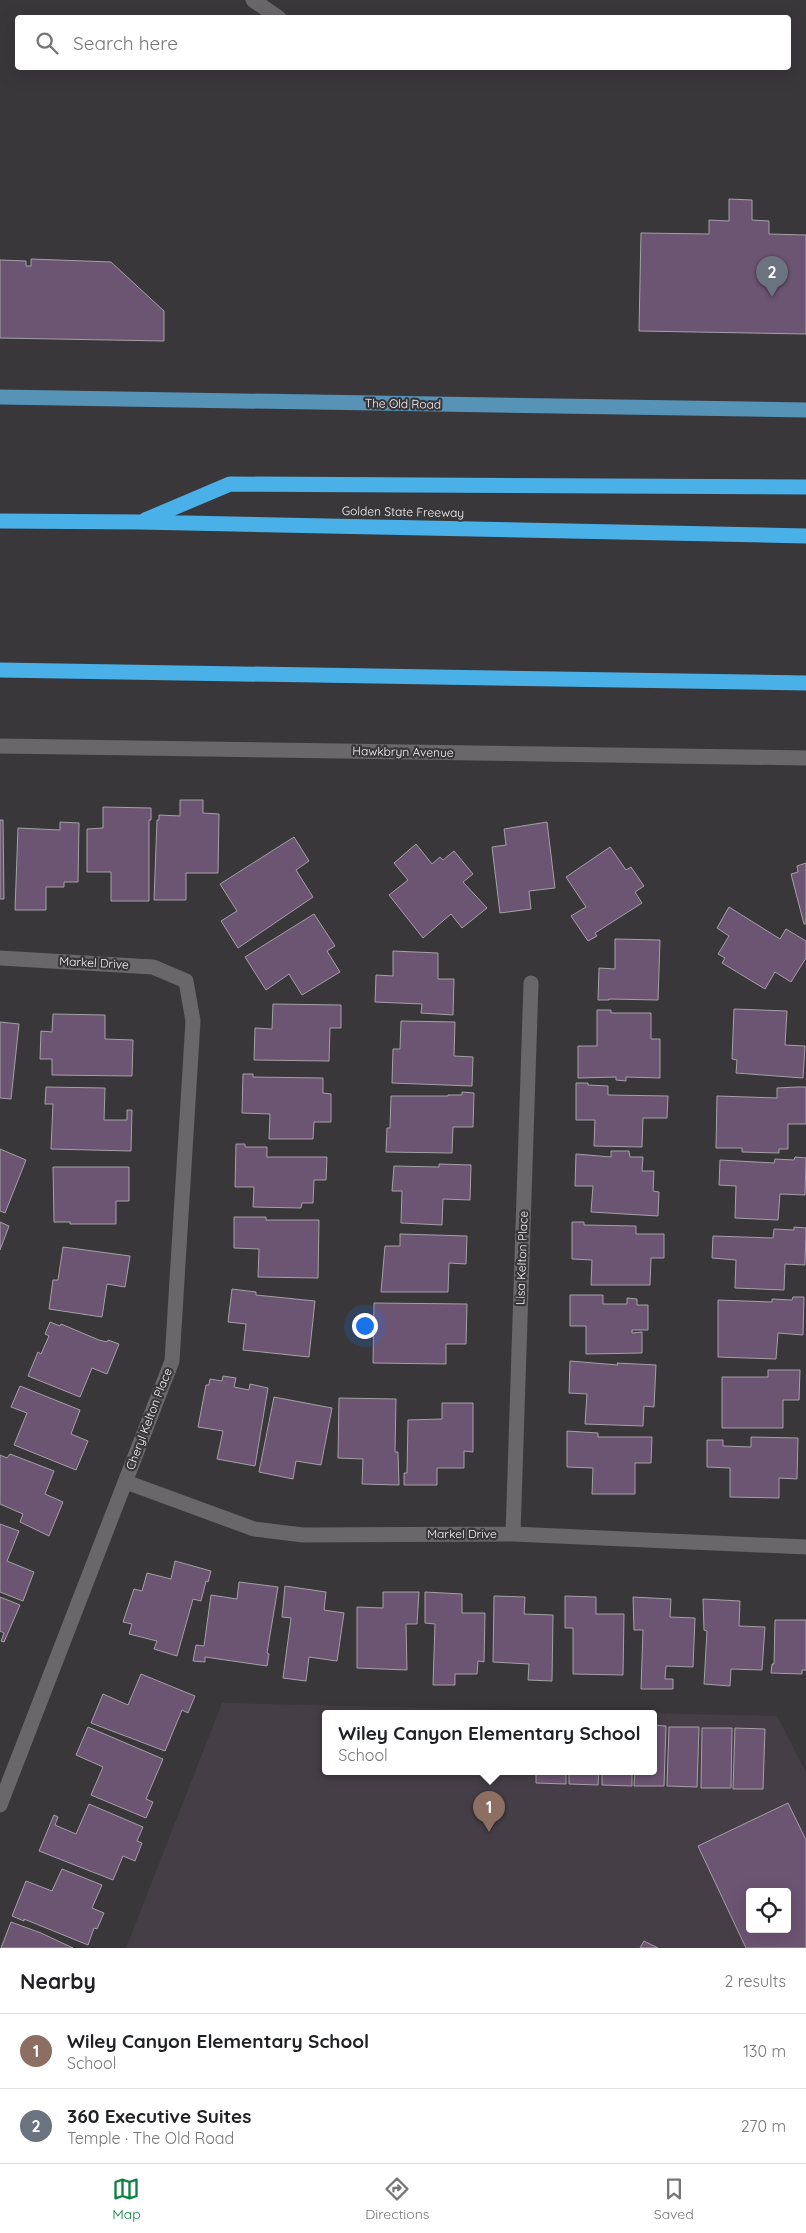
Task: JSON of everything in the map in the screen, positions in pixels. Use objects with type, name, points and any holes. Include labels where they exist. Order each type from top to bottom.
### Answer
[{"type":"highway","points":[[140,522],[230,484],[806,487]]},
{"type":"highway","name":"Golden State Freeway","points":[[0,521],[140,522],[806,536]]},
{"type":"highway","points":[[0,670],[806,683]]},
{"type":"main road","name":"The Old Road","points":[[0,397],[806,410]]},
{"type":"street","points":[[253,0],[275,15]]},
{"type":"street","name":"Hawkbryn Avenue","points":[[0,746],[806,758]]},
{"type":"street","name":"Markel Drive","points":[[0,958],[153,967],[186,981]]},
{"type":"street","name":"Cheryl Kelton Place","points":[[0,1805],[172,1361],[193,1021],[186,981]]},
{"type":"street","name":"Lisa Kelton Place","points":[[512,1534],[531,983]]},
{"type":"street","name":"Markel Drive","points":[[126,1482],[254,1529],[303,1535],[512,1534],[806,1547]]},
{"type":"shaded area","points":[[222,1703],[521,1710],[322,1710],[322,1775],[657,1775],[657,1713],[777,1716],[806,1772],[806,1948],[126,1948]]},
{"type":"building","points":[[729,199],[752,200],[752,220],[769,221],[769,234],[806,235],[806,334],[639,331],[641,233],[709,234],[709,220],[729,221]]},
{"type":"building","points":[[31,259],[111,262],[164,311],[164,341],[0,338],[0,260],[26,261],[26,266],[31,266]]},
{"type":"building","points":[[180,800],[203,800],[203,813],[219,814],[218,873],[186,873],[186,900],[154,900],[157,820],[159,820],[159,815],[180,816]]},
{"type":"building","points":[[103,807],[151,808],[151,820],[149,820],[149,901],[111,901],[111,872],[87,872],[87,829],[103,828]]},
{"type":"building","points":[[0,820],[3,820],[4,899],[0,899]]},
{"type":"building","points":[[60,822],[79,823],[78,882],[64,882],[64,887],[46,887],[46,910],[15,910],[18,828],[60,830]]},
{"type":"building","points":[[547,822],[555,888],[529,891],[531,909],[500,913],[492,847],[506,845],[504,829]]},
{"type":"building","points":[[294,837],[309,861],[296,870],[313,897],[238,948],[221,921],[237,911],[220,884]]},
{"type":"building","points":[[416,844],[432,864],[440,857],[443,860],[454,851],[473,874],[463,882],[487,908],[462,928],[451,914],[423,938],[389,895],[408,880],[394,863]]},
{"type":"building","points":[[610,847],[626,870],[631,867],[644,886],[635,892],[642,903],[595,933],[597,936],[588,941],[571,916],[586,907],[566,877]]},
{"type":"building","points":[[806,863],[806,924],[804,924],[791,874],[798,872],[797,866]]},
{"type":"building","points":[[729,907],[780,939],[786,929],[806,941],[806,958],[791,982],[775,972],[765,989],[722,963],[725,958],[718,954],[729,936],[717,928]]},
{"type":"building","points":[[314,914],[335,946],[327,951],[340,972],[302,995],[289,974],[266,990],[245,957]]},
{"type":"building","points":[[615,939],[660,940],[658,1000],[598,1000],[599,968],[615,969]]},
{"type":"building","points":[[393,951],[438,953],[438,979],[454,979],[453,1015],[421,1013],[422,1004],[375,1002],[376,975],[393,976]]},
{"type":"building","points":[[273,1004],[341,1005],[341,1028],[330,1028],[329,1061],[254,1060],[255,1028],[272,1029]]},
{"type":"building","points":[[734,1009],[787,1011],[785,1045],[805,1046],[803,1078],[736,1073],[737,1060],[732,1059]]},
{"type":"building","points":[[597,1010],[611,1010],[611,1013],[651,1013],[651,1039],[660,1039],[660,1078],[626,1077],[626,1081],[616,1080],[616,1077],[578,1078],[578,1046],[597,1046]]},
{"type":"building","points":[[53,1014],[105,1015],[105,1039],[133,1040],[132,1076],[52,1075],[52,1059],[40,1059],[41,1031],[52,1032]]},
{"type":"building","points":[[401,1021],[455,1022],[454,1056],[473,1057],[472,1086],[392,1083],[393,1049],[400,1049]]},
{"type":"building","points":[[0,1022],[19,1024],[11,1099],[0,1098]]},
{"type":"building","points":[[243,1074],[253,1074],[253,1077],[323,1078],[323,1093],[331,1094],[331,1122],[314,1122],[313,1139],[269,1139],[270,1114],[242,1113]]},
{"type":"building","points":[[576,1083],[608,1086],[608,1095],[668,1096],[667,1118],[643,1118],[642,1147],[594,1146],[595,1120],[576,1120]]},
{"type":"building","points":[[46,1087],[105,1088],[104,1120],[127,1120],[127,1110],[132,1110],[131,1151],[51,1149],[53,1104],[45,1104]]},
{"type":"building","points":[[806,1087],[806,1124],[788,1124],[788,1149],[779,1149],[779,1153],[742,1152],[742,1148],[716,1148],[717,1096],[777,1098],[777,1088]]},
{"type":"building","points":[[462,1092],[474,1093],[473,1127],[453,1127],[452,1153],[386,1152],[387,1128],[390,1128],[391,1096],[448,1096],[462,1095]]},
{"type":"building","points":[[236,1144],[245,1144],[245,1147],[267,1147],[267,1157],[327,1157],[326,1180],[314,1180],[313,1203],[302,1203],[301,1208],[253,1207],[254,1187],[235,1187]]},
{"type":"building","points":[[0,1149],[26,1160],[5,1213],[0,1211]]},
{"type":"building","points":[[611,1151],[629,1151],[630,1157],[643,1157],[642,1171],[654,1171],[653,1191],[659,1192],[658,1216],[591,1212],[593,1186],[575,1186],[576,1154],[611,1157]]},
{"type":"building","points":[[795,1157],[806,1158],[805,1195],[780,1194],[778,1220],[735,1218],[736,1186],[719,1185],[720,1160],[774,1163],[775,1159],[794,1160]]},
{"type":"building","points":[[439,1164],[471,1165],[470,1200],[443,1199],[442,1225],[401,1223],[402,1191],[392,1191],[394,1166],[439,1167]]},
{"type":"building","points":[[53,1167],[129,1167],[129,1201],[116,1201],[116,1224],[54,1222]]},
{"type":"building","points":[[234,1217],[266,1217],[266,1220],[319,1220],[318,1278],[258,1277],[259,1249],[234,1248]]},
{"type":"building","points":[[0,1222],[9,1226],[0,1250]]},
{"type":"building","points":[[572,1222],[584,1222],[584,1225],[636,1226],[636,1234],[664,1234],[664,1258],[651,1258],[650,1285],[591,1285],[592,1260],[572,1259]]},
{"type":"building","points":[[794,1227],[806,1228],[805,1265],[785,1264],[784,1290],[735,1288],[736,1260],[712,1258],[713,1236],[773,1238],[774,1229],[794,1230]]},
{"type":"building","points":[[400,1234],[467,1236],[466,1264],[449,1263],[448,1292],[381,1292],[385,1246],[400,1246]]},
{"type":"building","points":[[63,1247],[130,1256],[125,1287],[107,1284],[102,1317],[49,1309],[53,1280],[58,1280]]},
{"type":"building","points":[[232,1289],[256,1292],[256,1295],[315,1301],[309,1357],[243,1350],[246,1324],[228,1322]]},
{"type":"building","points":[[570,1295],[603,1295],[603,1304],[627,1304],[627,1298],[637,1299],[637,1305],[648,1305],[648,1330],[632,1330],[632,1333],[642,1332],[642,1353],[586,1354],[586,1326],[570,1326]]},
{"type":"building","points":[[793,1297],[804,1297],[803,1335],[778,1333],[776,1359],[718,1357],[718,1300],[772,1302],[772,1299],[792,1300]]},
{"type":"building","points":[[374,1303],[467,1304],[466,1344],[446,1344],[446,1364],[373,1363]]},
{"type":"building","points":[[50,1322],[60,1326],[61,1324],[99,1340],[107,1342],[108,1340],[119,1344],[107,1374],[92,1368],[80,1397],[28,1376],[38,1352],[41,1354],[49,1336],[45,1334]]},
{"type":"building","points":[[570,1361],[618,1365],[617,1363],[656,1365],[654,1407],[644,1406],[643,1426],[585,1424],[587,1394],[569,1393]]},
{"type":"building","points":[[768,1370],[800,1370],[799,1400],[783,1400],[783,1428],[722,1428],[722,1377],[768,1377]]},
{"type":"building","points":[[223,1376],[236,1378],[234,1387],[249,1390],[250,1384],[268,1388],[255,1466],[217,1459],[223,1431],[198,1427],[206,1385],[209,1385],[210,1379],[222,1381]]},
{"type":"building","points":[[20,1386],[80,1410],[71,1434],[88,1441],[76,1470],[14,1445],[27,1413],[11,1407]]},
{"type":"building","points":[[274,1397],[332,1408],[321,1465],[296,1461],[293,1479],[259,1472]]},
{"type":"building","points":[[339,1398],[396,1399],[395,1452],[398,1452],[399,1485],[362,1484],[363,1459],[338,1458]]},
{"type":"building","points":[[442,1403],[473,1403],[473,1452],[464,1451],[464,1468],[437,1468],[437,1485],[404,1485],[404,1473],[407,1473],[408,1420],[442,1419]]},
{"type":"building","points":[[567,1431],[598,1433],[598,1437],[652,1437],[651,1463],[635,1463],[635,1494],[592,1494],[593,1468],[567,1467]]},
{"type":"building","points":[[751,1437],[798,1438],[797,1479],[779,1478],[779,1498],[730,1497],[730,1468],[707,1467],[707,1440],[723,1440],[723,1446],[751,1447]]},
{"type":"building","points":[[10,1454],[54,1471],[45,1494],[63,1502],[49,1536],[20,1522],[23,1514],[0,1504],[0,1455],[7,1458]]},
{"type":"building","points":[[0,1524],[19,1531],[7,1561],[34,1572],[23,1601],[0,1592]]},
{"type":"building","points":[[175,1561],[211,1571],[208,1582],[206,1581],[201,1601],[193,1599],[177,1656],[154,1649],[157,1641],[129,1634],[132,1624],[123,1622],[134,1589],[142,1591],[147,1573],[171,1579]]},
{"type":"building","points":[[239,1582],[278,1587],[267,1653],[269,1654],[267,1666],[205,1657],[205,1662],[193,1661],[196,1645],[204,1646],[211,1595],[237,1599]]},
{"type":"building","points":[[285,1586],[326,1592],[324,1610],[344,1613],[337,1661],[309,1657],[306,1681],[283,1678],[291,1618],[282,1617]]},
{"type":"building","points":[[383,1592],[419,1592],[417,1624],[406,1624],[407,1670],[357,1668],[357,1607],[383,1608]]},
{"type":"building","points":[[425,1592],[462,1594],[462,1613],[485,1613],[484,1662],[478,1661],[477,1674],[455,1674],[455,1685],[433,1685],[435,1624],[425,1623]]},
{"type":"building","points":[[494,1596],[525,1597],[524,1614],[553,1615],[552,1681],[528,1680],[529,1664],[493,1662]]},
{"type":"building","points":[[565,1596],[596,1597],[596,1614],[624,1614],[623,1675],[573,1674],[573,1628],[565,1628]]},
{"type":"building","points":[[0,1597],[20,1605],[4,1642],[1,1641],[4,1633],[0,1631]]},
{"type":"building","points":[[633,1597],[671,1599],[670,1617],[695,1618],[693,1667],[666,1666],[665,1679],[673,1679],[673,1689],[641,1689],[643,1630],[634,1630]]},
{"type":"building","points":[[703,1599],[740,1601],[739,1626],[765,1627],[762,1670],[731,1669],[730,1686],[704,1684],[707,1631],[704,1630]]},
{"type":"building","points":[[775,1620],[806,1620],[806,1670],[802,1670],[802,1674],[771,1673],[772,1664],[774,1664]]},
{"type":"building","points":[[141,1674],[195,1696],[188,1713],[182,1710],[165,1751],[91,1723],[103,1694],[128,1705]]},
{"type":"building","points":[[657,1725],[666,1726],[664,1786],[634,1786],[635,1775],[657,1775]]},
{"type":"building","points":[[88,1727],[163,1759],[146,1799],[153,1802],[146,1818],[91,1795],[103,1767],[76,1755]]},
{"type":"building","points":[[669,1727],[699,1727],[697,1787],[667,1786]]},
{"type":"building","points":[[702,1728],[732,1728],[731,1788],[701,1788]]},
{"type":"building","points":[[735,1728],[765,1729],[763,1789],[733,1789]]},
{"type":"building","points":[[536,1775],[566,1775],[566,1784],[536,1783]]},
{"type":"building","points":[[569,1775],[599,1775],[598,1785],[569,1784]]},
{"type":"building","points":[[602,1775],[632,1775],[632,1786],[602,1785]]},
{"type":"building","points":[[788,1803],[806,1840],[806,1948],[746,1948],[698,1846]]},
{"type":"building","points":[[89,1804],[143,1827],[137,1841],[142,1843],[135,1861],[123,1856],[113,1880],[39,1851],[54,1815],[58,1817],[55,1825],[76,1834]]},
{"type":"building","points":[[62,1869],[102,1885],[92,1908],[104,1913],[97,1929],[94,1928],[88,1945],[12,1916],[26,1881],[52,1891]]},
{"type":"building","points":[[11,1922],[41,1933],[73,1948],[1,1948]]},
{"type":"building","points":[[644,1941],[658,1948],[640,1948]]},
{"type":"place","name":"360 Executive Suites","points":[[772,297]]},
{"type":"place","name":"Wiley Canyon Elementary School","points":[[489,1832]]}]
